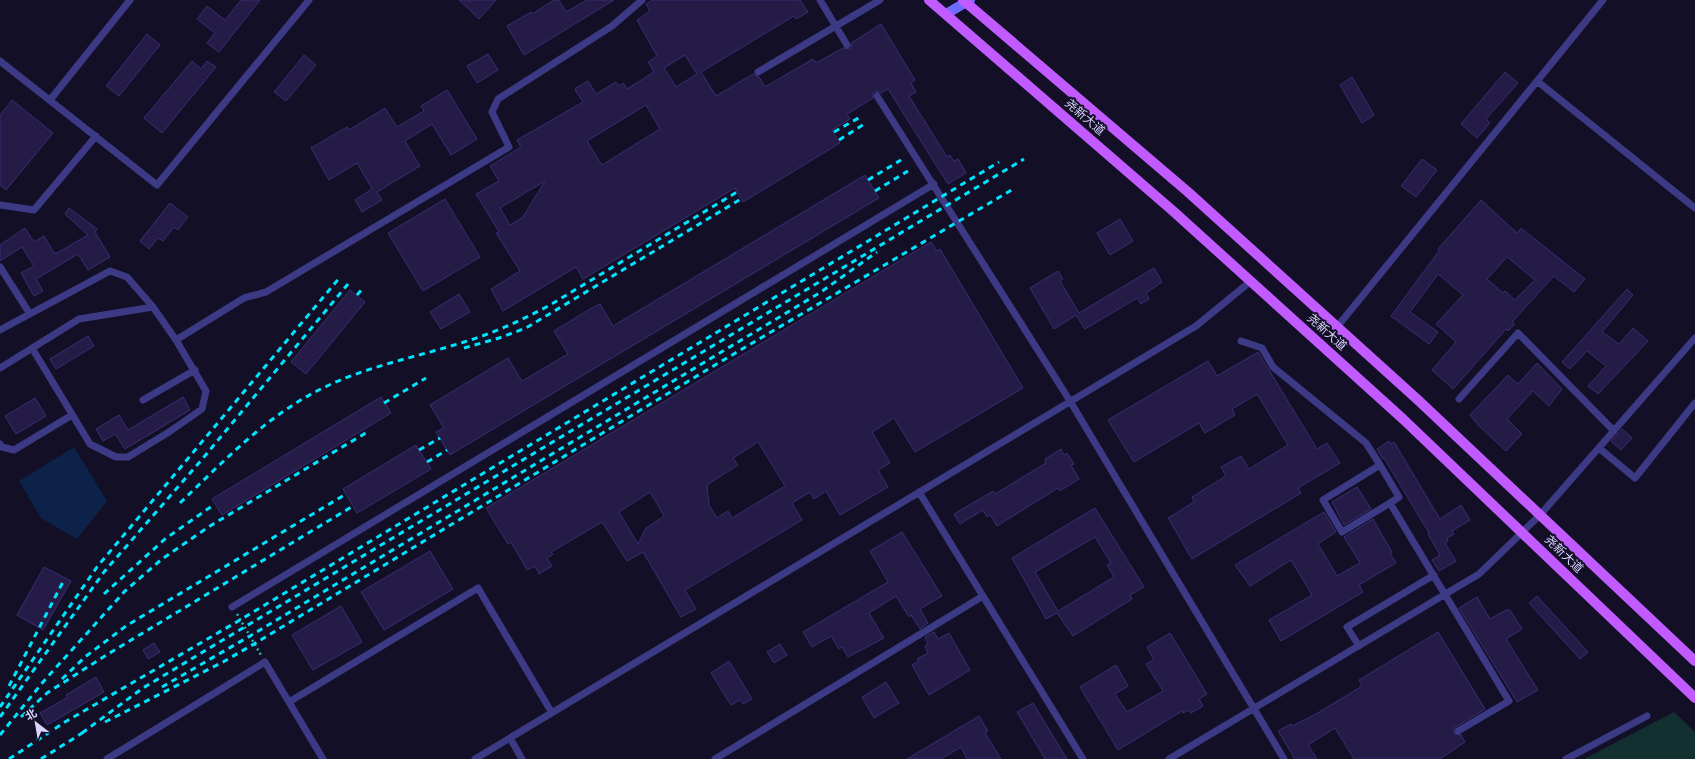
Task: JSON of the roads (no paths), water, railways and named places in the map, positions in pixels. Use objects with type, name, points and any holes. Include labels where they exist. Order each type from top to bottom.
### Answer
[{"type":"main road","name":"尧新大道","points":[[929,0],[1173,211],[1403,419],[1695,698]]},
{"type":"main road","name":"尧新大道","points":[[966,1],[1188,192],[1337,327],[1695,661]]},
{"type":"main road","points":[[946,14],[966,1]]},
{"type":"lane","points":[[50,100],[130,0]]},
{"type":"lane","points":[[0,62],[157,185],[309,0]]},
{"type":"lane","points":[[176,340],[244,298],[266,292],[509,147],[492,112],[498,99],[612,26],[642,0]]},
{"type":"lane","points":[[820,0],[847,45]]},
{"type":"lane","points":[[758,72],[880,0]]},
{"type":"lane","points":[[1337,327],[1603,0]]},
{"type":"lane","points":[[1537,81],[1695,208]]},
{"type":"lane","points":[[877,96],[1070,401],[1284,759]]},
{"type":"lane","points":[[0,205],[34,210],[96,136]]},
{"type":"lane","points":[[232,607],[934,184]]},
{"type":"lane","points":[[0,266],[30,314]]},
{"type":"lane","points":[[0,330],[110,271],[127,278],[153,307],[176,340],[206,391],[202,409],[169,432],[128,456],[116,457],[90,444],[32,348]]},
{"type":"lane","points":[[475,759],[1196,326],[1251,281]]},
{"type":"lane","points":[[0,368],[79,319],[153,307]]},
{"type":"lane","points":[[1459,399],[1518,333],[1614,431]]},
{"type":"lane","points":[[1169,759],[1479,574],[1540,515],[1695,338]]},
{"type":"lane","points":[[1241,341],[1262,348],[1273,367],[1366,443],[1380,465],[1399,498],[1342,532],[1323,500],[1380,465]]},
{"type":"lane","points":[[143,400],[195,370]]},
{"type":"lane","points":[[1599,448],[1635,478],[1695,403]]},
{"type":"lane","points":[[0,444],[2,447],[14,450],[72,415]]},
{"type":"lane","points":[[919,492],[1083,759]]},
{"type":"lane","points":[[1390,503],[1509,701],[1458,731]]},
{"type":"lane","points":[[1358,646],[1347,627],[1434,575]]},
{"type":"lane","points":[[289,702],[478,588],[552,713]]},
{"type":"lane","points":[[715,759],[983,596]]},
{"type":"lane","points":[[107,759],[265,662],[323,759]]},
{"type":"lane","points":[[1566,759],[1647,716]]},
{"type":"lane","points":[[510,738],[522,759]]},
{"type":"water","points":[[74,447],[107,501],[77,539],[41,518],[19,481]]},
{"type":"railway","points":[[834,132],[862,116]]},
{"type":"railway","points":[[839,140],[866,123]]},
{"type":"railway","points":[[82,733],[143,688],[1024,159]]},
{"type":"railway","points":[[868,180],[901,160]]},
{"type":"railway","points":[[9,759],[65,722],[240,620],[999,162]]},
{"type":"railway","points":[[875,191],[908,171]]},
{"type":"railway","points":[[105,722],[223,662],[254,644],[710,368],[1015,188]]},
{"type":"railway","points":[[180,503],[247,440],[283,411],[303,399],[340,380],[392,362],[475,338],[518,321],[550,305],[737,192]]},
{"type":"railway","points":[[464,348],[499,338],[526,328],[741,199]]},
{"type":"railway","points":[[162,687],[250,636],[821,292],[877,252]]},
{"type":"railway","points":[[0,707],[97,567],[341,276]]},
{"type":"railway","points":[[0,717],[104,572],[204,457],[348,284]]},
{"type":"railway","points":[[357,295],[363,288]]},
{"type":"railway","points":[[384,403],[426,378]]},
{"type":"railway","points":[[0,735],[43,682],[125,591],[162,559],[210,526],[369,431]]},
{"type":"railway","points":[[419,450],[440,438]]},
{"type":"railway","points":[[427,462],[447,450]]},
{"type":"railway","points":[[62,679],[85,657],[126,626],[346,494]]},
{"type":"railway","points":[[104,594],[165,539],[212,506]]},
{"type":"railway","points":[[21,717],[47,693],[108,654],[353,506]]},
{"type":"railway","points":[[9,686],[64,580]]},
{"type":"railway","points":[[41,759],[87,730]]}]
